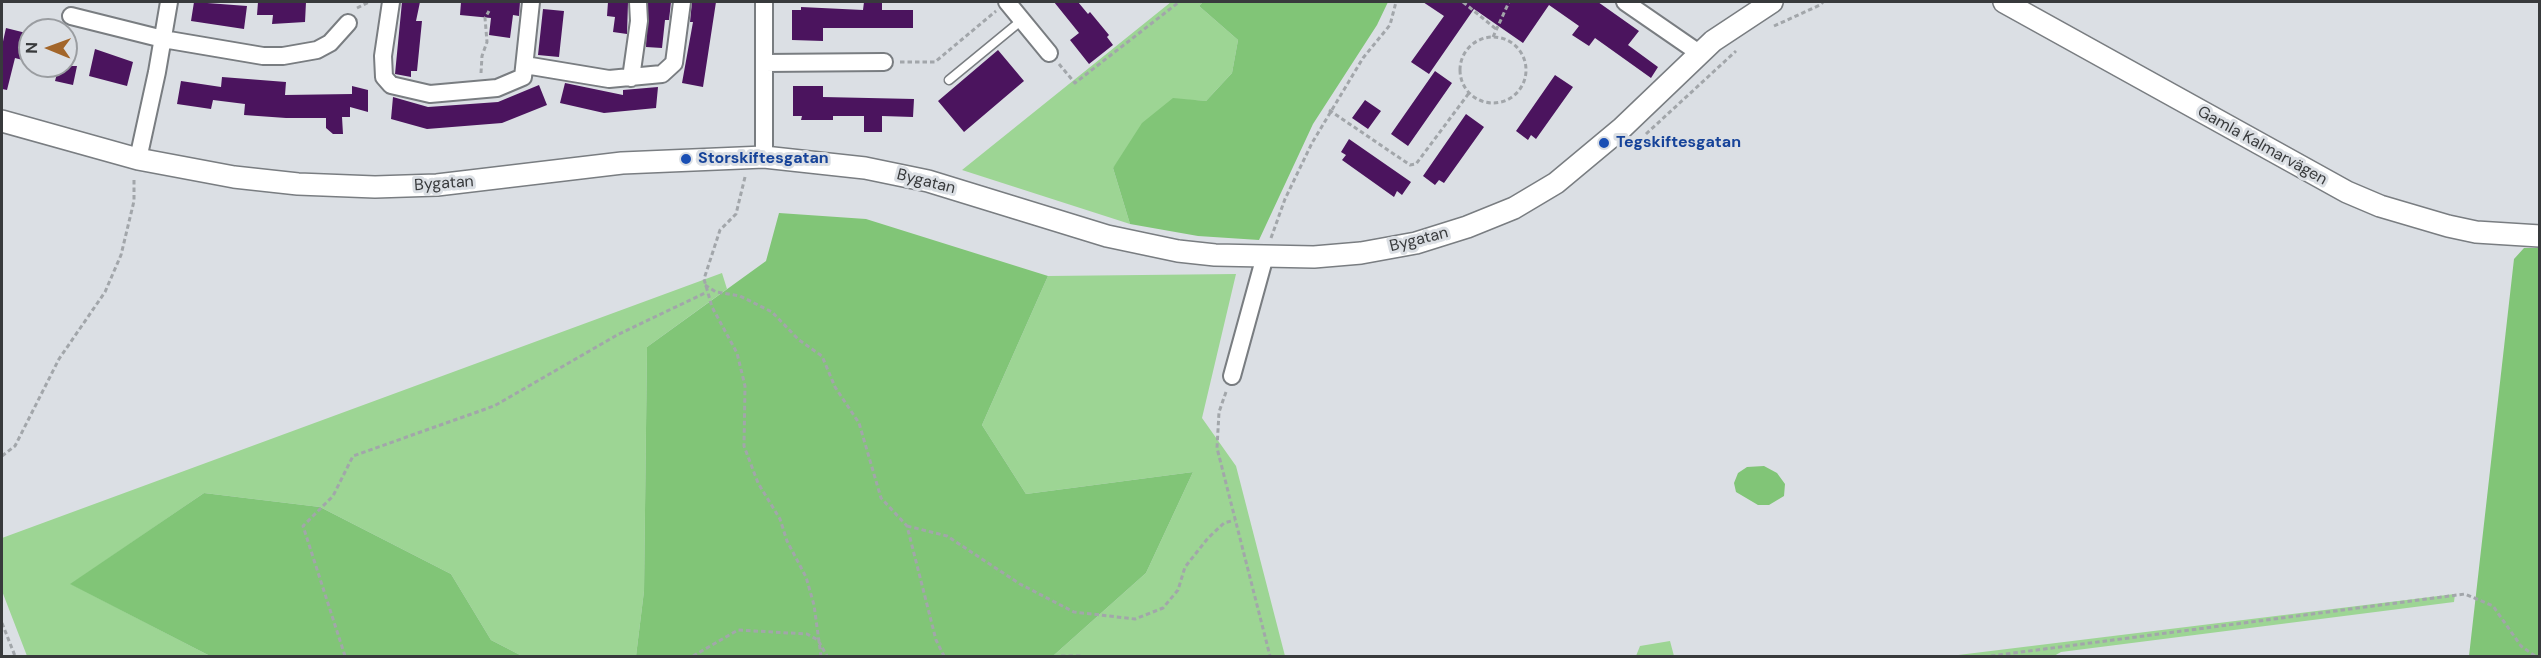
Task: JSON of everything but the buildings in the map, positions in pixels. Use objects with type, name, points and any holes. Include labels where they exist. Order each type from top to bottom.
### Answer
[{"type":"street","points":[[136,167],[169,2]]},
{"type":"street","points":[[391,2],[383,67],[384,77],[391,85],[430,94],[497,88],[523,77],[531,2]]},
{"type":"street","points":[[631,78],[639,21],[638,2]]},
{"type":"street","points":[[525,65],[609,79],[662,74],[674,63],[682,2]]},
{"type":"street","points":[[764,2],[764,157]]},
{"type":"street","points":[[1007,2],[1049,53]]},
{"type":"street","points":[[1625,2],[1699,53]]},
{"type":"street","name":"Bygatan","points":[[2,121],[136,167],[375,187],[437,185],[642,162],[764,157],[865,168],[927,181],[1144,245],[1215,255],[1361,253],[1416,243],[1514,208],[1556,183],[1622,128],[1699,53],[1772,2]]},
{"type":"street","name":"Gamla Kalmarvägen","points":[[2004,2],[2347,192],[2380,206],[2448,226],[2476,232],[2540,236]]},
{"type":"street","points":[[71,16],[163,39],[241,54],[283,56],[317,50],[330,43],[348,23]]},
{"type":"street","points":[[764,63],[884,62]]},
{"type":"street","points":[[1232,376],[1264,256]]},
{"type":"lane","points":[[949,80],[1022,20]]},
{"type":"path","points":[[884,62],[935,62],[1007,2]]},
{"type":"path","points":[[1049,53],[1074,83],[1179,2]]},
{"type":"path","points":[[1264,256],[1285,199],[1329,110],[1363,58],[1390,25],[1396,2]]},
{"type":"path","points":[[1463,2],[1496,29]]},
{"type":"path","points":[[1493,37],[1509,2]]},
{"type":"path","points":[[1771,28],[1823,2]]},
{"type":"path","points":[[485,89],[481,73],[482,56],[488,42],[485,32],[489,10]]},
{"type":"path","points":[[1493,37],[1510,41],[1522,54],[1527,71],[1522,87],[1509,99],[1492,104],[1469,93],[1460,72],[1463,57],[1478,41],[1493,37]]},
{"type":"path","points":[[1642,138],[1743,46]]},
{"type":"path","points":[[1329,110],[1410,165],[1416,164],[1469,93]]},
{"type":"path","points":[[2,456],[15,446],[59,359],[105,292],[121,255],[134,201],[136,167]]},
{"type":"path","points":[[747,170],[736,214],[720,230],[704,279],[712,307],[737,353],[745,386],[744,446],[758,483],[780,519],[787,541],[806,577],[814,605],[820,657]]},
{"type":"path","points":[[705,285],[716,292],[740,296],[772,312],[799,340],[822,356],[835,387],[859,423],[881,498],[907,526],[936,640],[944,657]]},
{"type":"path","points":[[345,657],[303,526],[333,496],[353,456],[494,406],[617,335],[707,292]]},
{"type":"path","points":[[1232,376],[1220,412],[1217,448],[1270,657]]},
{"type":"path","points":[[907,526],[947,536],[1020,584],[1074,612],[1135,619],[1163,608],[1178,590],[1185,567],[1208,538],[1224,523],[1235,520]]},
{"type":"path","points":[[1991,657],[2465,594],[2493,606],[2521,646],[2535,657]]},
{"type":"path","points":[[2,623],[15,657]]},
{"type":"path","points":[[693,657],[738,630],[807,634],[818,640],[827,657]]},
{"type":"path","points":[[1061,657],[1083,657]]},
{"type":"green space","points":[[1171,2],[1203,2],[1199,6],[1238,40],[1232,73],[1206,101],[1173,99],[1113,168],[1130,224],[962,170]]},
{"type":"green space","points":[[1203,2],[1388,2],[1377,25],[1313,124],[1259,240],[1198,236],[1130,224],[1113,168],[1142,123],[1173,98],[1206,101],[1232,73],[1238,40],[1199,6]]},
{"type":"green space","points":[[779,213],[866,219],[1048,276],[982,425],[1026,494],[1193,472],[1146,573],[1053,656],[636,656],[644,591],[647,347],[766,261]]},
{"type":"green space","points":[[2524,248],[2540,248],[2539,656],[2469,656],[2514,259]]},
{"type":"green space","points":[[722,273],[727,289],[647,347],[644,591],[636,656],[522,656],[491,640],[451,574],[320,507],[204,493],[71,584],[210,656],[27,656],[2,591],[2,538]]},
{"type":"green space","points":[[1236,274],[1202,418],[1236,466],[1285,656],[1053,656],[1146,573],[1193,472],[1026,494],[982,425],[1048,276]]},
{"type":"green space","points":[[1764,466],[1777,473],[1785,484],[1784,496],[1769,505],[1758,505],[1736,492],[1734,483],[1738,473],[1747,467]]},
{"type":"green space","points":[[204,493],[320,507],[451,574],[491,640],[522,656],[210,656],[70,584]]},
{"type":"green space","points":[[2455,594],[2454,602],[2061,652],[2054,656],[1950,656]]},
{"type":"green space","points":[[1670,641],[1674,656],[1636,656],[1640,646]]},
{"type":"place","name":"Tegskiftesgatan","points":[[1604,143]]},
{"type":"place","name":"Storskiftesgatan","points":[[686,159]]}]
